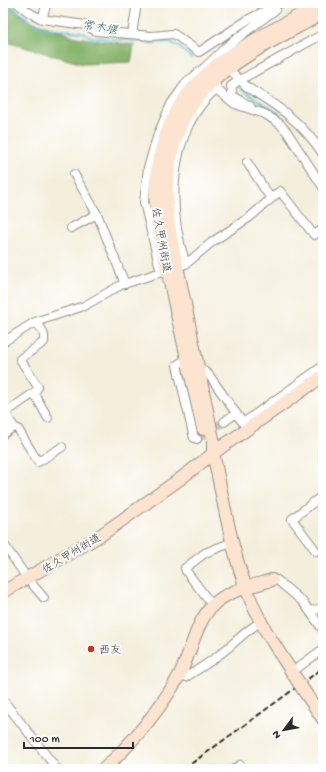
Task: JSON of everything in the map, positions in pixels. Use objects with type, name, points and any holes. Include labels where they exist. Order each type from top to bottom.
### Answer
[{"type":"main road","name":"佐久甲州街道","points":[[213,453],[213,439],[199,372],[156,208],[158,161],[165,137],[180,106],[208,66],[322,3]]},
{"type":"main road","name":"佐久甲州街道","points":[[213,453],[205,441],[187,359],[173,269],[166,205],[170,158],[180,128],[192,104],[204,90],[237,62],[323,13]]},
{"type":"main road","points":[[323,376],[245,426],[213,453],[233,542],[246,589],[261,622],[294,676],[323,719]]},
{"type":"main road","name":"佐久甲州街道","points":[[3,592],[101,535],[186,475],[213,453]]},
{"type":"main road","points":[[104,769],[144,727],[179,675],[205,616],[212,605],[227,595],[272,580]]},
{"type":"street","points":[[17,3],[30,13],[42,19],[85,25],[96,31],[132,34],[174,34],[199,52],[208,66],[227,46],[274,12],[274,8],[263,3]]},
{"type":"street","points":[[42,19],[47,3]]},
{"type":"street","points":[[132,34],[137,3]]},
{"type":"street","points":[[199,52],[249,19],[281,3]]},
{"type":"street","points":[[323,34],[240,80],[232,86],[233,96],[254,109],[273,118],[287,132],[323,187]]},
{"type":"street","points":[[173,269],[176,218],[176,165],[179,149],[190,123],[207,97],[216,89],[215,87],[227,72],[298,122],[310,134],[323,154]]},
{"type":"street","points":[[216,89],[235,104],[254,109]]},
{"type":"street","points":[[247,162],[271,199]]},
{"type":"street","points":[[74,174],[97,214],[125,284]]},
{"type":"street","points":[[3,342],[35,322],[84,306],[125,284],[173,269],[250,217],[280,191],[314,235],[323,229]]},
{"type":"street","points":[[71,228],[97,214]]},
{"type":"street","points":[[35,322],[42,328],[45,337],[44,342],[20,359],[38,387],[34,393],[8,411],[7,416],[14,427],[18,430],[38,462],[62,447]]},
{"type":"street","points":[[187,359],[177,365],[194,438],[198,439]]},
{"type":"street","points":[[199,372],[204,371],[209,375],[245,426],[323,366]]},
{"type":"street","points":[[34,393],[48,418]]},
{"type":"street","points":[[224,422],[236,413]]},
{"type":"street","points":[[3,434],[14,427]]},
{"type":"street","points":[[316,551],[292,519],[323,495]]},
{"type":"street","points":[[212,605],[185,568],[205,553],[233,542]]},
{"type":"street","points":[[3,543],[27,578],[44,598]]},
{"type":"street","points":[[272,580],[277,580],[303,602],[323,630]]},
{"type":"street","points":[[310,611],[323,608]]},
{"type":"street","points":[[179,675],[186,677],[203,667],[226,650],[250,627],[261,622]]},
{"type":"street","points":[[294,676],[323,649]]},
{"type":"street","points":[[3,700],[57,769]]},
{"type":"street","points":[[234,769],[240,765],[243,769]]},
{"type":"green space","points":[[3,3],[7,3],[26,19],[76,37],[134,45],[131,62],[83,64],[10,43],[3,34]]},
{"type":"waterway","name":"常木堰","points":[[8,3],[34,24],[47,28],[81,32],[93,37],[151,43],[169,42],[176,45],[192,58]]},
{"type":"waterway","points":[[239,88],[280,114]]},
{"type":"tunnel","points":[[197,439],[224,422]]},
{"type":"railway","points":[[184,769],[323,668]]},
{"type":"place","name":"西友","points":[[91,649]]}]
